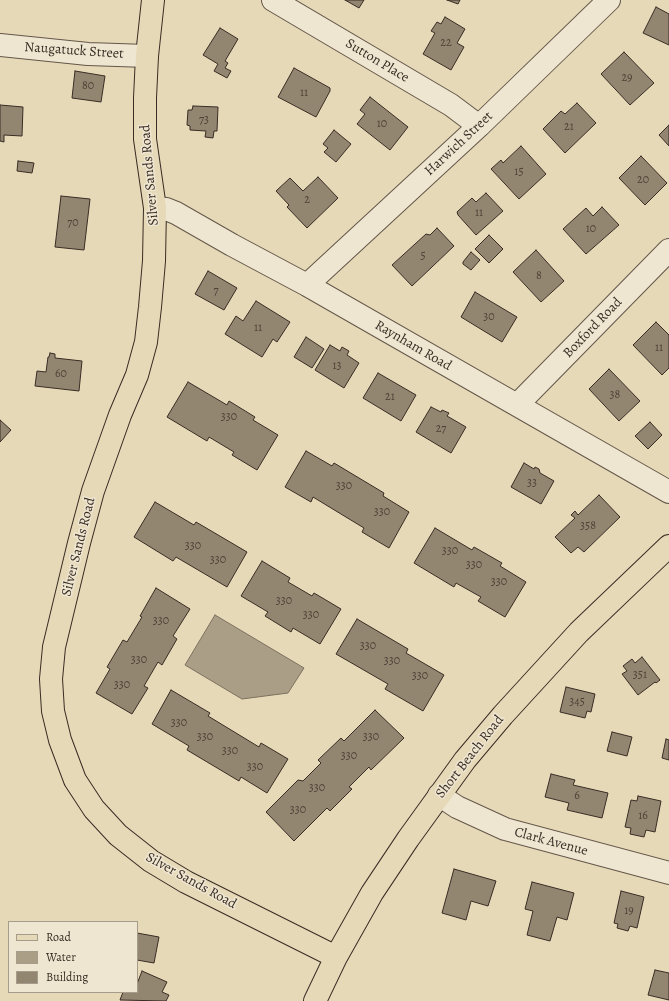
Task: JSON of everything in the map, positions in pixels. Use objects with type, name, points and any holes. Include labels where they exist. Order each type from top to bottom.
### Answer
[{"type":"main road","name":"Silver Sands Road","points":[[153,0],[147,56],[145,139],[155,208],[154,261],[146,342],[136,375],[93,491],[79,543],[54,647],[51,679],[54,711],[60,740],[75,780],[94,808],[118,835],[150,861],[186,882],[336,957]]},
{"type":"main road","name":"Short Beach Road","points":[[315,1001],[336,957],[372,893],[408,839],[465,760],[503,715],[579,632],[669,546]]},
{"type":"street","name":"Sutton Place","points":[[273,0],[451,105],[479,126]]},
{"type":"street","name":"Harwich Street","points":[[307,285],[479,126],[609,0]]},
{"type":"street","name":"Naugatuck Street","points":[[0,45],[88,54],[147,56]]},
{"type":"street","name":"Raynham Road","points":[[155,208],[176,212],[232,245],[307,285],[669,492]]},
{"type":"street","name":"Boxford Road","points":[[517,405],[669,250]]},
{"type":"street","name":"Clark Avenue","points":[[439,795],[476,817],[505,829],[669,873]]},
{"type":"water","points":[[215,615],[304,668],[288,693],[242,699],[185,665]]},
{"type":"building","points":[[345,0],[364,0],[359,8]]},
{"type":"building","points":[[447,0],[460,0],[458,4]]},
{"type":"building","points":[[656,7],[669,14],[669,45],[643,33]]},
{"type":"building","points":[[445,17],[465,29],[457,43],[464,47],[451,70],[423,54],[435,33],[431,31],[437,22],[441,24]]},
{"type":"building","points":[[220,28],[238,39],[225,61],[228,63],[225,68],[231,71],[227,78],[214,71],[218,64],[203,55]]},
{"type":"building","points":[[624,52],[654,83],[630,105],[601,74]]},
{"type":"building","points":[[294,68],[330,88],[330,91],[316,117],[278,97]]},
{"type":"building","points":[[75,71],[105,76],[101,102],[72,98]]},
{"type":"building","points":[[370,97],[408,127],[390,150],[357,124],[365,114],[360,110]]},
{"type":"building","points":[[577,103],[596,123],[565,153],[543,129],[561,111],[565,114]]},
{"type":"building","points":[[0,105],[23,107],[22,136],[4,135],[4,142],[0,141]]},
{"type":"building","points":[[193,106],[218,107],[217,131],[214,131],[213,138],[205,137],[206,131],[190,130],[190,126],[187,125],[188,110],[192,110]]},
{"type":"building","points":[[669,125],[669,146],[659,135]]},
{"type":"building","points":[[334,130],[351,144],[336,162],[324,152],[328,148],[323,144]]},
{"type":"building","points":[[521,146],[546,174],[519,199],[491,169],[501,160],[503,163]]},
{"type":"building","points":[[641,156],[667,183],[645,205],[619,178]]},
{"type":"building","points":[[18,161],[34,163],[32,173],[17,171]]},
{"type":"building","points":[[318,177],[338,198],[307,228],[287,207],[289,205],[276,191],[290,178],[303,191]]},
{"type":"building","points":[[486,193],[503,211],[476,235],[457,212],[472,198],[476,202]]},
{"type":"building","points":[[61,196],[90,199],[84,250],[55,247]]},
{"type":"building","points":[[602,207],[619,225],[586,254],[563,229],[586,208],[593,216]]},
{"type":"building","points":[[437,228],[454,246],[412,286],[392,265],[426,234],[430,235]]},
{"type":"building","points":[[489,235],[503,249],[489,263],[475,249]]},
{"type":"building","points":[[536,250],[564,281],[541,302],[513,272]]},
{"type":"building","points":[[471,252],[480,260],[471,270],[463,264],[463,262]]},
{"type":"building","points":[[208,271],[237,288],[224,310],[195,294]]},
{"type":"building","points":[[475,292],[517,317],[502,342],[461,317]]},
{"type":"building","points":[[256,301],[290,322],[277,342],[273,339],[262,357],[225,334],[236,316],[243,321]]},
{"type":"building","points":[[656,322],[669,335],[669,368],[662,375],[633,345]]},
{"type":"building","points":[[306,337],[324,349],[312,368],[294,357]]},
{"type":"building","points":[[330,345],[340,351],[342,347],[349,351],[347,355],[359,363],[344,388],[315,370]]},
{"type":"building","points":[[50,353],[55,354],[55,358],[82,361],[79,391],[35,386],[37,371],[46,372]]},
{"type":"building","points":[[609,369],[640,401],[619,421],[589,389]]},
{"type":"building","points":[[378,373],[416,395],[401,421],[363,398]]},
{"type":"building","points":[[188,382],[227,405],[229,401],[255,417],[253,420],[278,435],[257,470],[232,455],[234,452],[209,437],[207,441],[167,417]]},
{"type":"building","points":[[431,407],[441,412],[442,410],[449,413],[447,416],[466,427],[451,453],[416,432]]},
{"type":"building","points":[[0,420],[11,430],[0,442]]},
{"type":"building","points":[[650,422],[662,435],[648,449],[635,436]]},
{"type":"building","points":[[306,451],[332,466],[334,463],[384,493],[383,496],[409,512],[389,548],[362,532],[364,528],[313,497],[311,502],[285,487]]},
{"type":"building","points":[[524,463],[534,469],[535,467],[539,469],[540,473],[554,481],[541,504],[511,487]]},
{"type":"building","points":[[599,495],[620,517],[584,552],[578,547],[571,553],[555,537],[575,518],[571,515],[575,511],[578,515]]},
{"type":"building","points":[[155,502],[194,525],[196,522],[247,552],[227,587],[176,557],[173,561],[134,537]]},
{"type":"building","points":[[435,528],[472,550],[474,547],[502,563],[500,566],[526,582],[505,617],[478,601],[481,597],[456,583],[454,587],[414,563]]},
{"type":"building","points":[[262,561],[290,578],[288,582],[312,596],[314,593],[341,609],[320,644],[293,628],[291,632],[265,616],[268,612],[241,596]]},
{"type":"building","points":[[156,588],[190,609],[173,636],[177,639],[162,665],[158,662],[144,686],[148,688],[132,714],[96,693],[110,669],[107,667],[123,640],[127,642],[142,617],[140,616]]},
{"type":"building","points":[[357,619],[408,649],[406,653],[444,675],[423,711],[385,689],[388,684],[336,654]]},
{"type":"building","points":[[642,657],[660,680],[638,695],[622,674],[627,671],[623,666],[632,659],[635,663]]},
{"type":"building","points":[[566,687],[595,694],[591,712],[587,711],[585,718],[560,712]]},
{"type":"building","points":[[171,690],[210,713],[208,716],[259,747],[261,743],[288,759],[267,793],[241,777],[239,781],[187,750],[189,746],[152,724]]},
{"type":"building","points":[[375,710],[404,738],[371,770],[369,767],[349,787],[352,789],[330,811],[327,808],[294,841],[266,812],[298,780],[303,781],[321,763],[318,760],[341,738],[344,741]]},
{"type":"building","points":[[612,732],[632,737],[627,756],[607,751]]},
{"type":"building","points":[[666,739],[669,740],[669,760],[662,758]]},
{"type":"building","points":[[551,774],[575,780],[573,785],[608,793],[602,818],[567,810],[569,803],[545,797]]},
{"type":"building","points":[[638,796],[661,801],[655,832],[646,830],[644,837],[630,834],[631,828],[625,827],[631,800],[637,801]]},
{"type":"building","points":[[454,869],[496,881],[488,906],[471,901],[466,920],[442,913]]},
{"type":"building","points":[[532,882],[574,893],[567,920],[557,917],[550,941],[527,935],[533,911],[525,909]]},
{"type":"building","points":[[621,891],[644,897],[637,928],[630,926],[628,931],[617,928],[618,924],[614,923]]},
{"type":"building","points":[[138,933],[159,937],[154,963],[138,960]]},
{"type":"building","points":[[655,970],[669,973],[669,1000],[648,995]]},
{"type":"building","points":[[142,971],[167,982],[162,992],[169,995],[166,1001],[120,1000],[123,993],[138,993],[138,981]]}]
